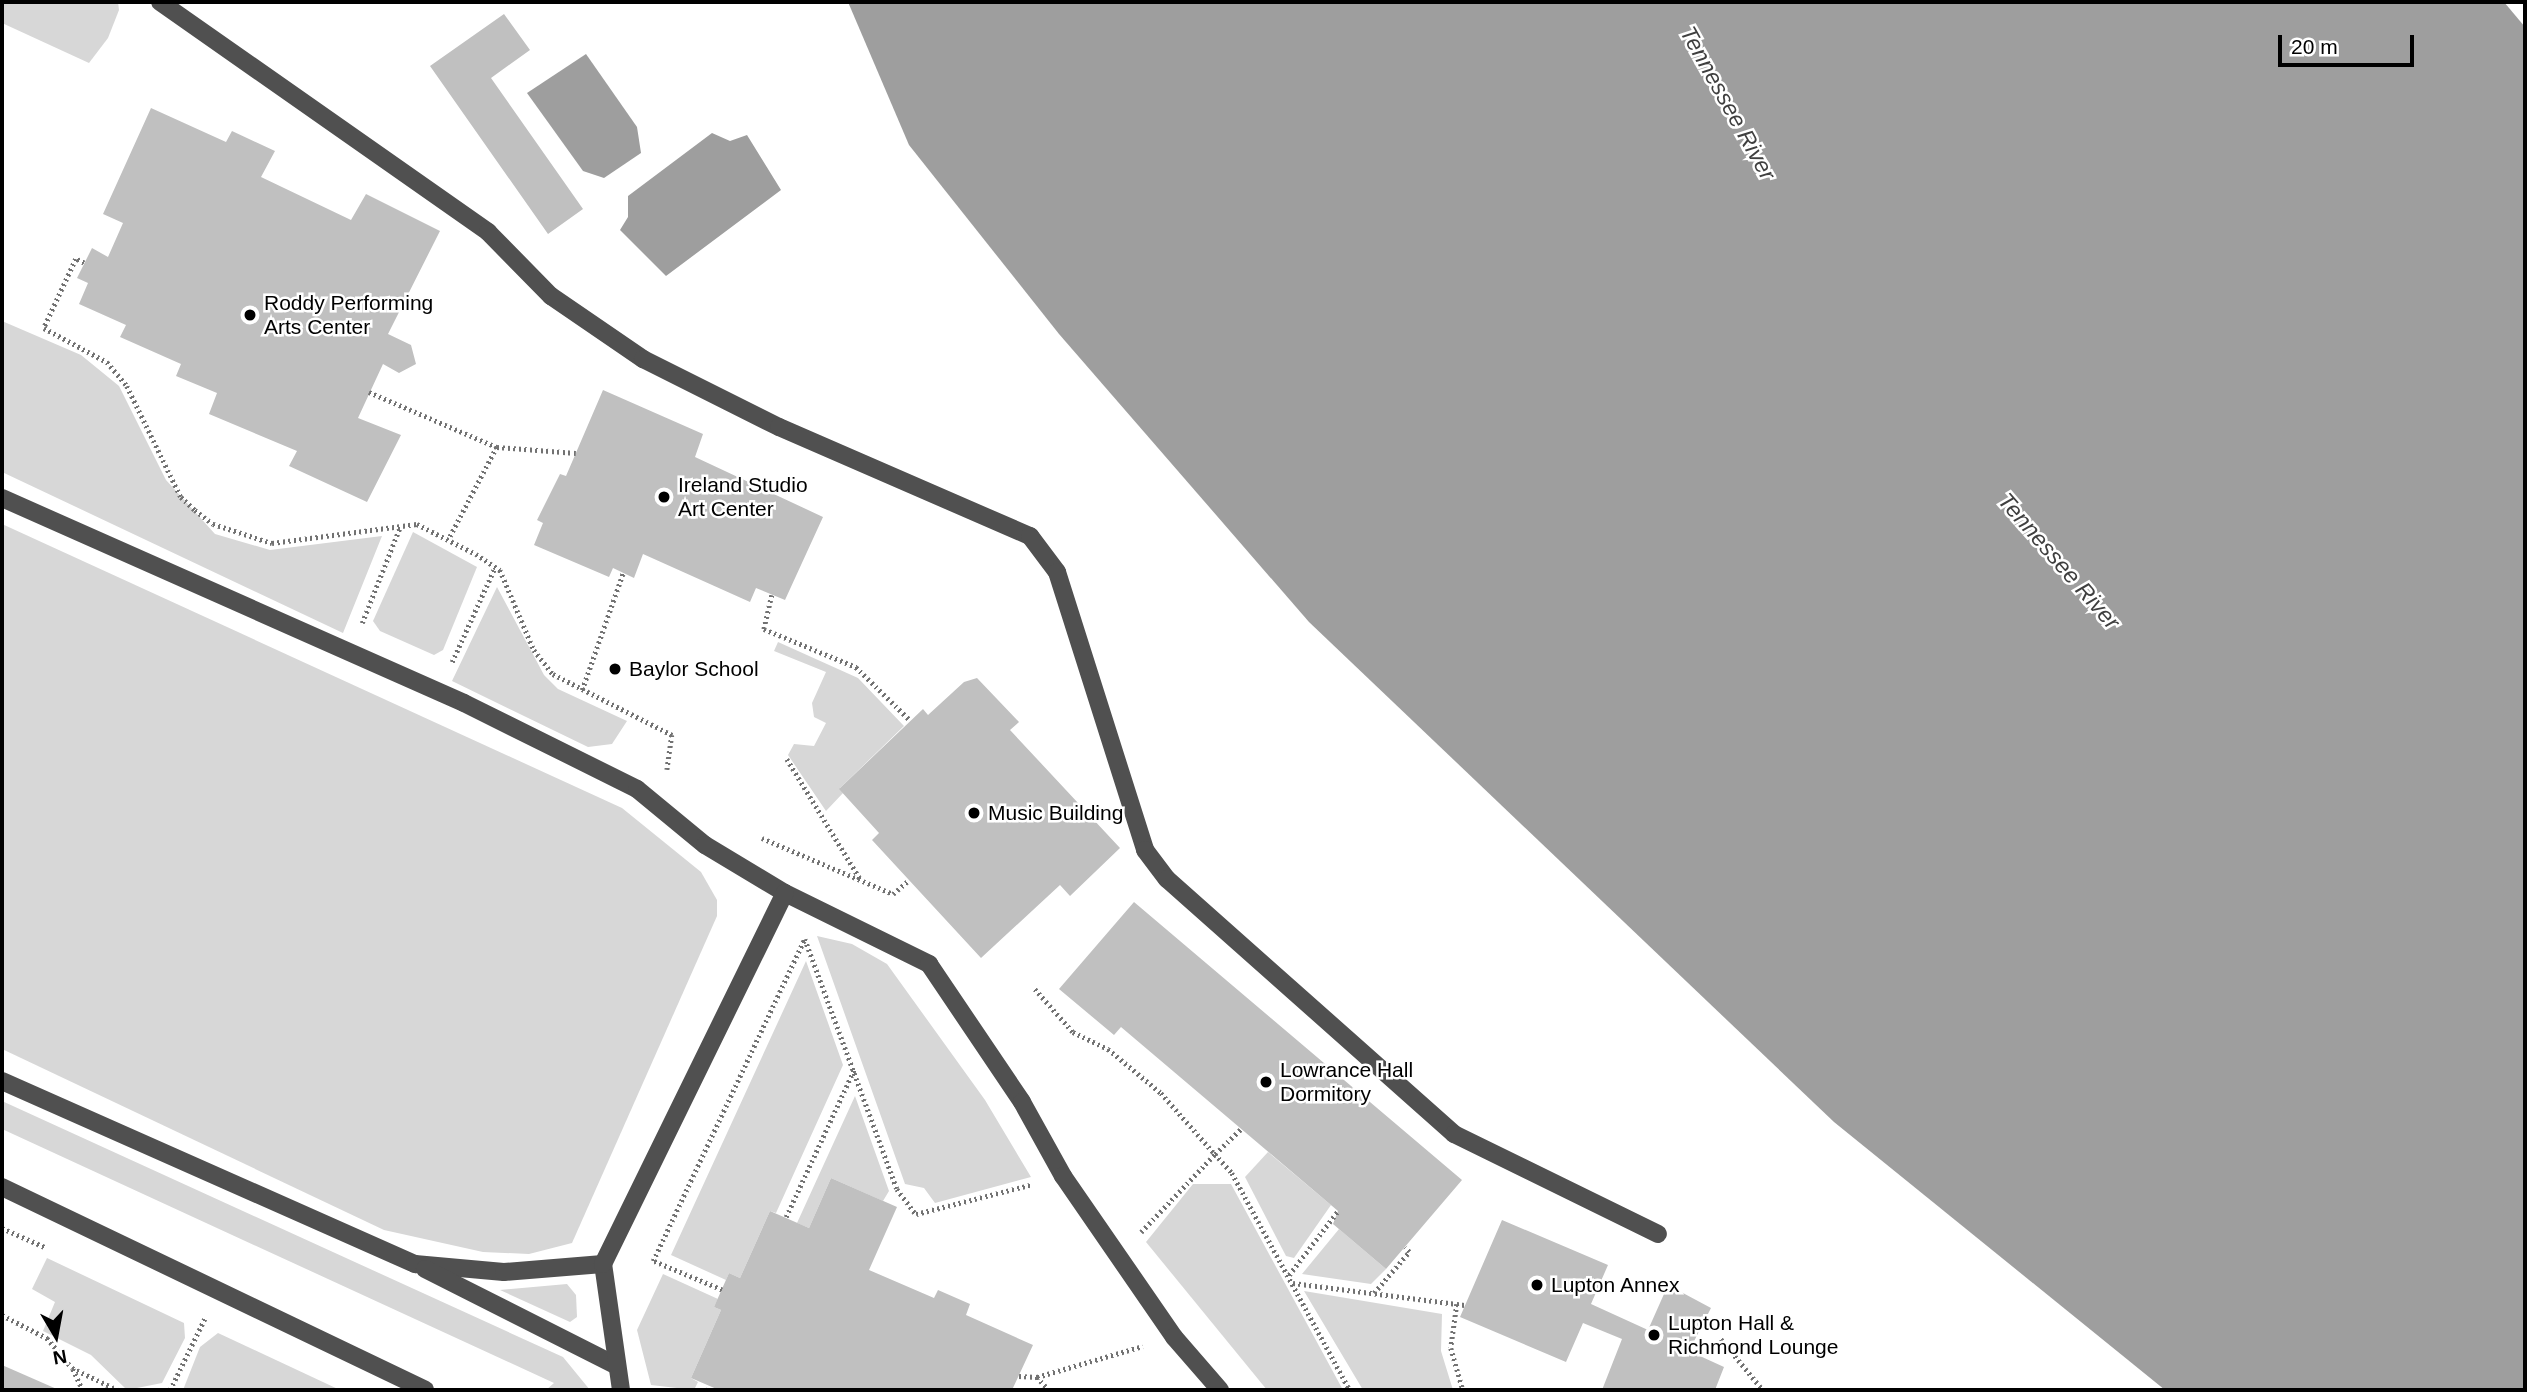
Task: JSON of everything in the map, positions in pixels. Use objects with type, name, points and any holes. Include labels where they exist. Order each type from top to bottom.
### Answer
[{"type":"lane","points":[[160,2],[477,224],[551,296],[643,359],[779,427],[1030,536],[1057,572],[1145,850],[1167,879],[1454,1134],[1658,1234]]},
{"type":"lane","points":[[2,498],[464,703],[637,789],[705,845],[786,893],[929,964],[1022,1102],[1063,1176],[1174,1337],[1220,1390]]},
{"type":"lane","points":[[621,1390],[615,1365],[603,1264],[786,893]]},
{"type":"lane","points":[[2,1081],[415,1264],[615,1365]]},
{"type":"lane","points":[[2,1187],[425,1390]]},
{"type":"lane","points":[[415,1264],[504,1272],[603,1264]]},
{"type":"path","points":[[84,263],[76,259],[44,328],[107,362],[127,386],[181,497],[195,510],[223,528],[272,543],[417,524],[450,539],[495,567],[534,650],[553,674],[671,735],[666,768],[674,777]]},
{"type":"path","points":[[369,392],[496,447],[576,453]]},
{"type":"path","points":[[450,539],[496,447]]},
{"type":"path","points":[[370,635],[359,630],[400,526]]},
{"type":"path","points":[[438,665],[449,670],[495,567]]},
{"type":"path","points":[[582,690],[623,573]]},
{"type":"path","points":[[772,595],[764,629],[856,667],[911,721]]},
{"type":"path","points":[[786,759],[862,881]]},
{"type":"path","points":[[755,834],[893,894],[909,880]]},
{"type":"path","points":[[722,1290],[653,1261],[805,938],[897,1189],[916,1214],[1063,1176]]},
{"type":"path","points":[[1035,989],[1073,1032],[1108,1049],[1161,1093],[1215,1154],[1289,1275],[1350,1390]]},
{"type":"path","points":[[786,1217],[854,1069]]},
{"type":"path","points":[[1119,1256],[1241,1129]]},
{"type":"path","points":[[1289,1275],[1338,1211]]},
{"type":"path","points":[[1374,1293],[1409,1252],[1405,1247]]},
{"type":"path","points":[[1293,1283],[1465,1305]]},
{"type":"path","points":[[170,1390],[217,1292]]},
{"type":"path","points":[[1457,1304],[1451,1348],[1463,1390]]},
{"type":"path","points":[[2,1315],[47,1338],[72,1368],[83,1390]]},
{"type":"path","points":[[1019,1376],[1037,1377],[1174,1337]]},
{"type":"path","points":[[1720,1339],[1745,1361],[1763,1390]]},
{"type":"path","points":[[72,1368],[118,1390]]},
{"type":"path","points":[[1037,1377],[1049,1390]]},
{"type":"shaded area","points":[[2,2],[118,2],[119,10],[108,38],[89,63],[2,23]]},
{"type":"shaded area","points":[[2,321],[81,355],[119,386],[166,480],[215,534],[270,550],[382,536],[343,633],[2,472]]},
{"type":"shaded area","points":[[2,524],[622,808],[701,872],[717,900],[717,916],[572,1243],[529,1254],[483,1252],[384,1230],[2,1049]]},
{"type":"shaded area","points":[[413,532],[477,567],[443,650],[434,655],[380,631],[373,621]]},
{"type":"shaded area","points":[[497,587],[544,675],[558,689],[627,721],[612,744],[588,747],[452,681]]},
{"type":"shaded area","points":[[778,642],[858,678],[904,726],[840,788],[843,793],[826,811],[788,755],[794,744],[814,746],[826,723],[814,717],[812,703],[826,672],[774,651]]},
{"type":"shaded area","points":[[817,936],[852,944],[887,964],[985,1100],[1031,1177],[935,1203],[924,1188],[905,1184]]},
{"type":"shaded area","points":[[806,961],[843,1065],[776,1213],[770,1211],[740,1278],[729,1273],[726,1280],[671,1255]]},
{"type":"shaded area","points":[[855,1096],[889,1191],[883,1201],[831,1178],[809,1228],[797,1223]]},
{"type":"shaded area","points":[[2,1101],[563,1357],[590,1390],[546,1390],[554,1383],[2,1129]]},
{"type":"shaded area","points":[[1268,1152],[1331,1205],[1294,1258],[1286,1256],[1245,1177]]},
{"type":"shaded area","points":[[1193,1184],[1231,1184],[1343,1390],[1267,1390],[1146,1242]]},
{"type":"shaded area","points":[[1339,1229],[1386,1269],[1371,1284],[1302,1274]]},
{"type":"shaded area","points":[[47,1258],[184,1323],[185,1338],[162,1383],[127,1390],[91,1355],[43,1331],[55,1302],[32,1289]]},
{"type":"shaded area","points":[[663,1274],[718,1299],[714,1307],[721,1310],[691,1378],[698,1382],[694,1390],[651,1385],[637,1330]]},
{"type":"shaded area","points":[[567,1284],[576,1295],[577,1317],[570,1322],[500,1290]]},
{"type":"shaded area","points":[[1304,1291],[1442,1314],[1441,1351],[1453,1390],[1363,1390]]},
{"type":"shaded area","points":[[218,1333],[340,1390],[183,1390],[200,1347]]},
{"type":"water","name":"Tennessee River","points":[[848,2],[2504,2],[2525,27],[2525,1390],[2165,1390],[1834,1122],[1309,622],[1059,334],[909,145]]},
{"type":"water","points":[[586,54],[637,127],[641,153],[604,178],[583,171],[527,93]]},
{"type":"water","points":[[712,133],[730,141],[747,135],[781,190],[666,276],[620,230],[628,217],[628,196]]},
{"type":"building","points":[[504,14],[530,50],[491,78],[583,209],[548,234],[430,66]]},
{"type":"building","name":"Roddy Performing Arts Center","points":[[151,108],[226,142],[232,131],[275,151],[261,177],[351,220],[366,194],[440,231],[388,334],[411,345],[416,364],[399,373],[383,364],[358,418],[401,435],[367,502],[289,466],[297,451],[209,414],[217,393],[176,376],[181,364],[120,337],[126,325],[79,304],[88,283],[77,278],[92,248],[108,257],[123,223],[103,214]]},
{"type":"building","name":"Ireland Studio Art Center","points":[[603,390],[703,434],[695,457],[823,517],[785,600],[756,588],[750,602],[643,554],[634,578],[613,568],[609,577],[534,545],[543,523],[537,520],[560,474],[566,476]]},
{"type":"building","name":"Music Building","points":[[977,678],[1019,722],[1010,730],[1120,848],[1070,896],[1060,885],[981,958],[872,840],[879,833],[839,789],[923,709],[928,715],[964,682]]},
{"type":"building","name":"Lowrance Hall Dormitory","points":[[1134,902],[1462,1180],[1386,1269],[1333,1224],[1338,1211],[1121,1027],[1114,1035],[1059,989]]},
{"type":"building","points":[[831,1178],[897,1207],[869,1270],[934,1298],[938,1290],[970,1304],[966,1315],[1033,1345],[1012,1390],[719,1390],[691,1378],[721,1310],[714,1307],[729,1273],[740,1278],[770,1211],[809,1228]]},
{"type":"building","points":[[1502,1220],[1608,1265],[1591,1304],[1648,1330],[1668,1285],[1711,1308],[1689,1351],[1724,1367],[1715,1390],[1602,1390],[1622,1339],[1583,1323],[1566,1362],[1460,1317]]},
{"type":"building","points":[[2,1365],[59,1390],[2,1390]]},
{"type":"place","name":"Roddy Performing Arts Center","points":[[250,315]]},
{"type":"place","name":"Ireland Studio Art Center","points":[[664,497]]},
{"type":"place","name":"Baylor School","points":[[615,669]]},
{"type":"place","name":"Music Building","points":[[974,813]]},
{"type":"place","name":"Lowrance Hall Dormitory","points":[[1266,1082]]},
{"type":"place","name":"Lupton Annex","points":[[1537,1285]]},
{"type":"place","name":"Lupton Hall & Richmond Lounge","points":[[1654,1335]]}]
